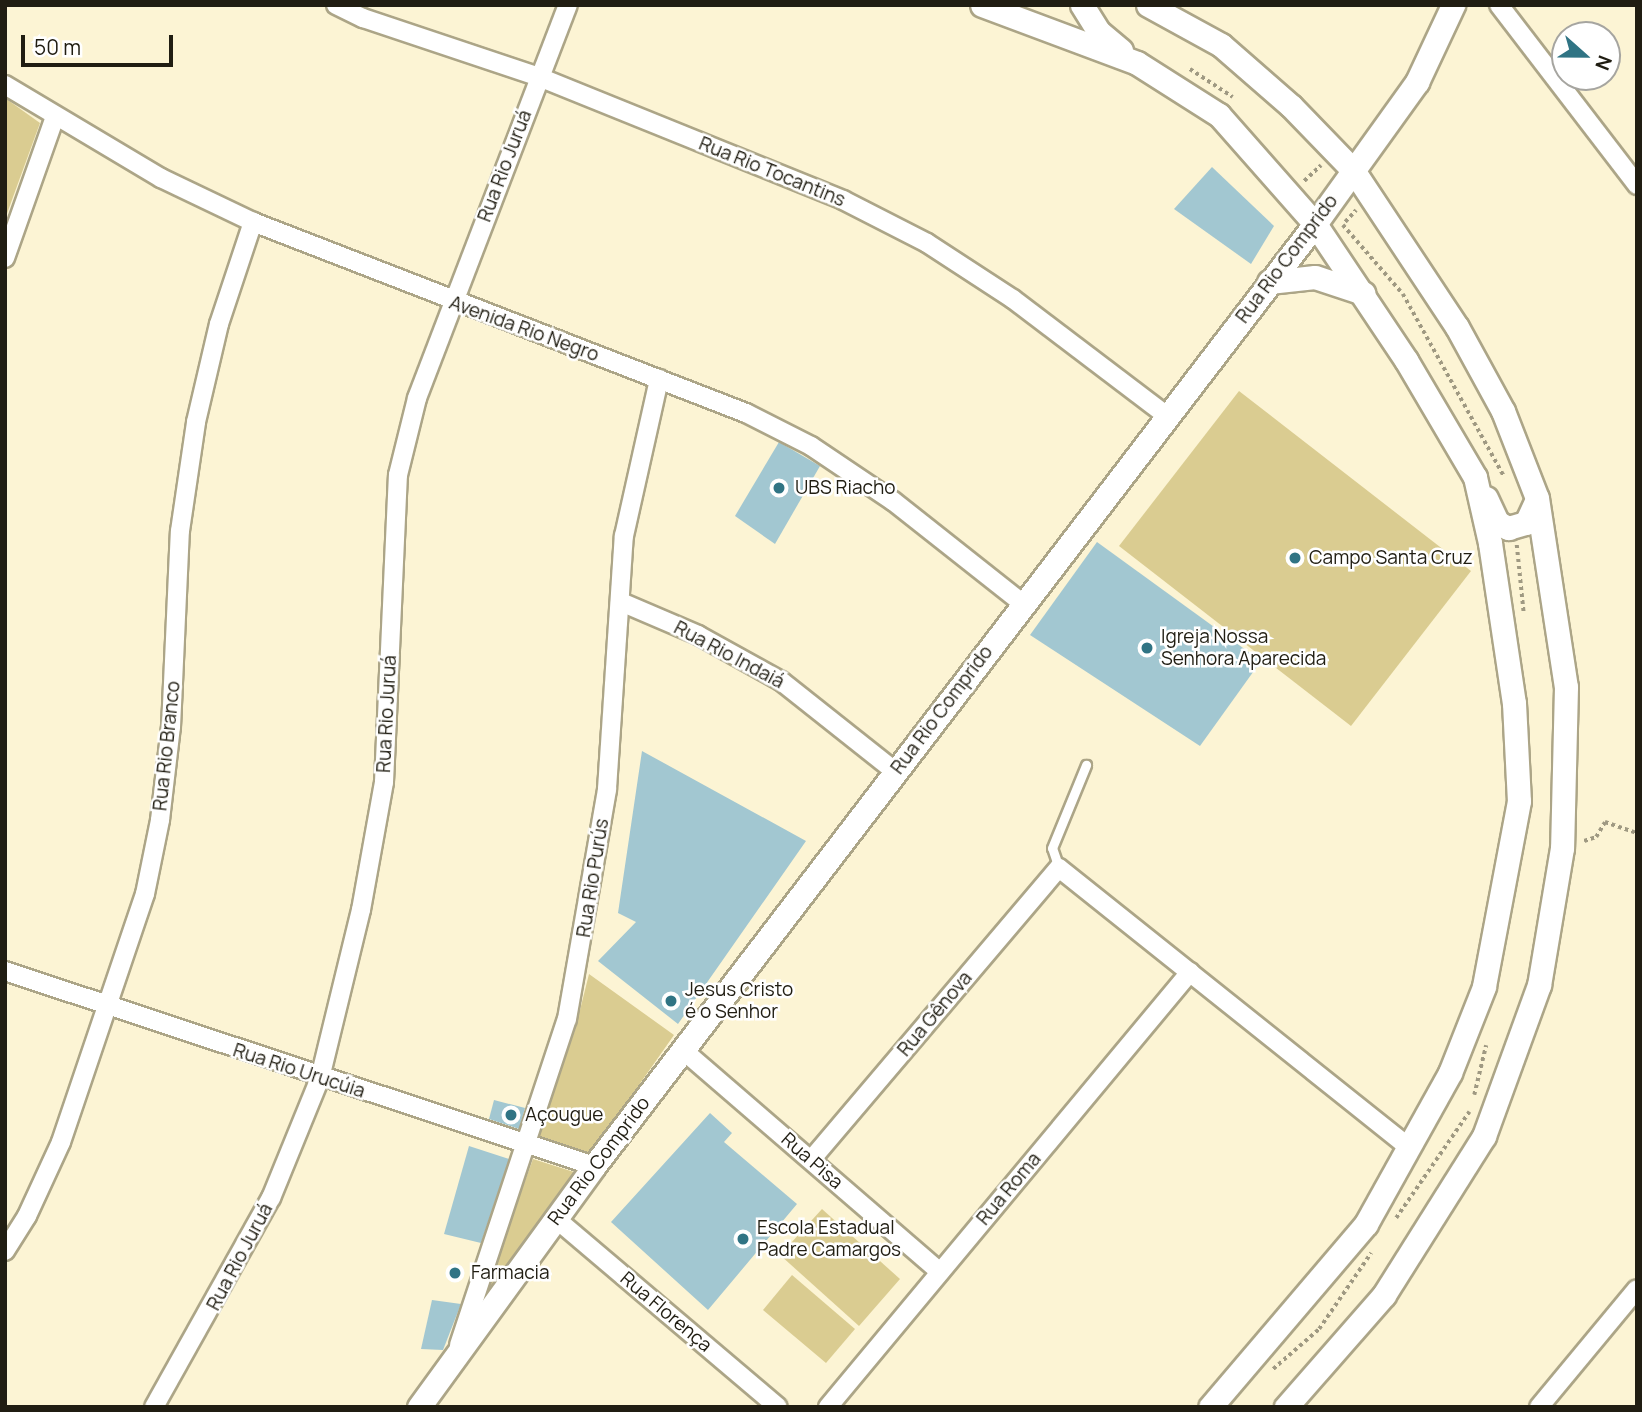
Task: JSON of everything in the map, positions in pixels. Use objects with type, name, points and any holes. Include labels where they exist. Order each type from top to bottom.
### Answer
[{"type":"street","name":"Rua Rio Tocantins","points":[[336,5],[362,18],[539,77],[843,200],[927,243],[1013,299],[1167,416]]},
{"type":"street","name":"Rua Rio Juruá","points":[[154,1407],[271,1198],[320,1078],[361,910],[384,782],[398,475],[417,398],[568,5]]},
{"type":"street","points":[[982,5],[1137,63]]},
{"type":"street","points":[[1082,5],[1098,31],[1137,63],[1219,115],[1297,188],[1321,215],[1363,293],[1475,477],[1497,522],[1516,527],[1531,518],[1537,498]]},
{"type":"street","points":[[1148,5],[1221,45],[1335,151],[1353,170],[1457,327],[1503,411],[1537,498],[1566,687],[1562,848],[1539,985],[1484,1136],[1384,1295],[1286,1407]]},
{"type":"street","name":"Rua Rio Comprido","points":[[419,1407],[594,1166],[1321,215],[1417,82],[1453,5]]},
{"type":"street","points":[[1499,5],[1637,185]]},
{"type":"street","name":"Avenida Rio Negro","points":[[5,85],[161,178],[253,222],[453,303],[746,412],[811,446],[893,501],[1022,603]]},
{"type":"street","points":[[5,258],[55,117]]},
{"type":"street","name":"Rua Rio Branco","points":[[5,1251],[27,1216],[61,1142],[109,1007],[145,894],[160,820],[178,620],[180,530],[197,422],[219,324],[253,222]]},
{"type":"street","points":[[1269,282],[1315,277],[1363,293]]},
{"type":"street","name":"Rua Rio Purús","points":[[453,1361],[567,1020],[591,895],[607,789],[624,536],[659,379]]},
{"type":"street","points":[[1210,1407],[1346,1253],[1410,1148],[1450,1073],[1484,987],[1519,801],[1514,703],[1490,543],[1475,477]]},
{"type":"street","name":"Rua Rio Indaiá","points":[[621,603],[698,635],[781,681],[896,772]]},
{"type":"street","points":[[1059,868],[1410,1148]]},
{"type":"street","name":"Rua Gênova","points":[[811,1160],[1059,868]]},
{"type":"street","name":"Rua Rio Urucúia","points":[[5,971],[320,1078],[594,1166]]},
{"type":"street","name":"Rua Roma","points":[[828,1407],[1190,972]]},
{"type":"street","name":"Rua Pisa","points":[[684,1051],[940,1272]]},
{"type":"street","name":"Rua Florença","points":[[555,1218],[778,1407]]},
{"type":"street","points":[[1539,1407],[1637,1289]]},
{"type":"lane","points":[[1059,868],[1052,848],[1086,765]]},
{"type":"path","points":[[1179,63],[1225,89],[1234,99]]},
{"type":"path","points":[[1297,188],[1335,151]]},
{"type":"path","points":[[1296,170],[1297,188],[1321,215],[1403,294],[1506,480]]},
{"type":"path","points":[[1516,527],[1525,622]]},
{"type":"path","points":[[1562,848],[1596,837],[1605,822],[1637,833]]},
{"type":"path","points":[[1388,1230],[1471,1109],[1487,1042]]},
{"type":"path","points":[[1269,1372],[1319,1329],[1373,1252]]},
{"type":"shaded area","points":[[5,98],[40,123],[5,219]]},
{"type":"shaded area","name":"Campo Santa Cruz","points":[[1239,391],[1471,571],[1351,726],[1119,546]]},
{"type":"shaded area","points":[[589,974],[674,1035],[590,1155],[538,1137],[575,1030]]},
{"type":"shaded area","points":[[533,1159],[577,1173],[480,1304]]},
{"type":"shaded area","points":[[822,1209],[900,1279],[859,1326],[780,1255]]},
{"type":"shaded area","points":[[792,1275],[855,1329],[826,1363],[763,1310]]},
{"type":"building","points":[[1212,167],[1274,226],[1251,264],[1174,209]]},
{"type":"building","name":"UBS Riacho","points":[[779,442],[820,466],[775,544],[735,516]]},
{"type":"building","name":"Igreja Nossa Senhora Aparecida","points":[[1097,542],[1261,661],[1200,746],[1030,635]]},
{"type":"building","points":[[642,751],[806,841],[678,1024],[598,961],[636,922],[618,913]]},
{"type":"building","name":"Açougue","points":[[494,1100],[525,1108],[519,1129],[489,1119]]},
{"type":"building","points":[[710,1113],[732,1133],[724,1142],[797,1204],[708,1310],[611,1222]]},
{"type":"building","points":[[469,1146],[509,1159],[481,1243],[444,1234]]},
{"type":"building","points":[[432,1300],[461,1304],[443,1350],[421,1349]]},
{"type":"place","name":"UBS Riacho","points":[[779,488]]},
{"type":"place","name":"Campo Santa Cruz","points":[[1295,558]]},
{"type":"place","name":"Igreja Nossa Senhora Aparecida","points":[[1147,648]]},
{"type":"place","name":"Jesus Cristo é o Senhor","points":[[671,1001]]},
{"type":"place","name":"Açougue","points":[[511,1115]]},
{"type":"place","name":"Escola Estadual Padre Camargos","points":[[743,1239]]},
{"type":"place","name":"Farmacia","points":[[455,1273]]}]
